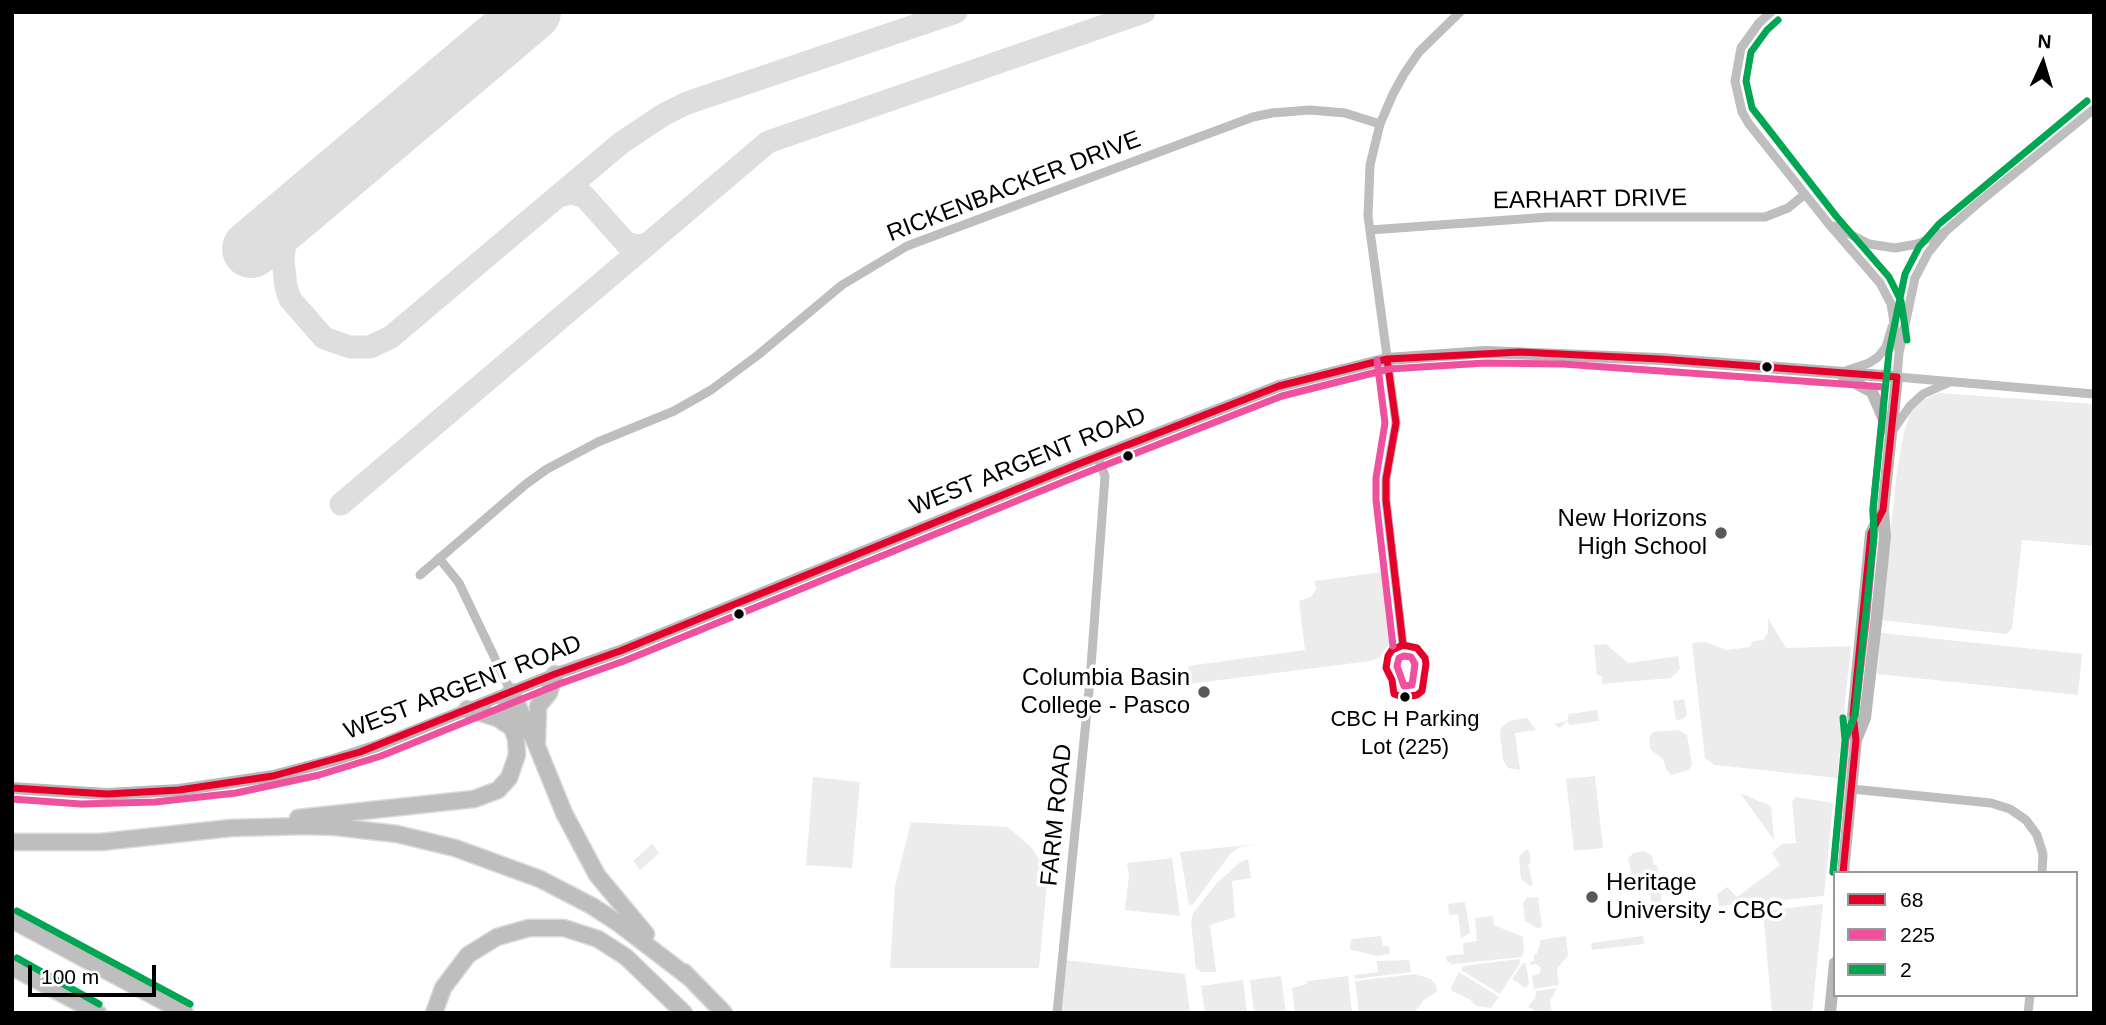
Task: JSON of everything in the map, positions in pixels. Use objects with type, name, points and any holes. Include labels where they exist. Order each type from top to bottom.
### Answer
[{"type":"highway","points":[[537,744],[538,706],[549,693],[555,674]]},
{"type":"highway","points":[[231,828],[242,824],[474,799],[490,794],[504,784],[516,762],[517,746],[506,710],[511,692]]},
{"type":"highway","points":[[511,692],[537,744],[564,813],[597,875],[635,923],[724,1013]]},
{"type":"highway","points":[[467,709],[497,718],[511,727]]},
{"type":"highway","points":[[12,842],[101,842],[231,828],[336,827],[397,834],[455,848],[540,879],[618,923],[691,979]]},
{"type":"highway","points":[[12,920],[185,1013]]},
{"type":"highway","points":[[434,1013],[443,988],[468,955],[497,937],[529,928],[564,928],[598,939],[626,957],[684,1013]]},
{"type":"highway","points":[[12,967],[96,1013]]},
{"type":"main road","name":"WEST ARGENT ROAD","points":[[12,788],[107,794],[179,790],[234,783],[304,768],[360,752],[620,651],[1097,456],[1279,386],[1387,359],[1520,352],[1897,377]]},
{"type":"main road","points":[[1836,372],[1872,392],[1890,434]]},
{"type":"main road","points":[[1843,871],[1856,740],[1865,718],[1885,536],[1882,510],[1897,377]]},
{"type":"main road","points":[[1830,1013],[1833,983]]},
{"type":"street","points":[[1403,645],[1386,500],[1386,479],[1396,423],[1370,230],[1370,165],[1380,124],[1392,94],[1419,52],[1460,12]]},
{"type":"street","points":[[1771,12],[1759,23],[1741,48],[1735,81],[1742,112],[1828,223],[1886,292],[1891,304],[1899,354]]},
{"type":"street","points":[[1897,377],[1899,354],[1915,278],[1924,258],[1946,231],[2094,109]]},
{"type":"street","name":"RICKENBACKER DRIVE","points":[[420,575],[547,469],[598,442],[674,411],[711,390],[842,285],[907,246],[1253,117],[1310,110],[1345,113],[1380,124]]},
{"type":"street","name":"EARHART DRIVE","points":[[1370,230],[1549,217],[1765,216],[1788,208],[1805,194]]},
{"type":"street","points":[[1828,223],[1868,244],[1895,248],[1917,244],[1946,231]]},
{"type":"street","points":[[1836,372],[1856,369],[1878,357],[1886,347],[1893,322]]},
{"type":"street","name":"WEST ARGENT ROAD","points":[[1897,377],[2094,394]]},
{"type":"street","points":[[1890,434],[1910,406],[1923,394],[1951,382]]},
{"type":"street","name":"FARM ROAD","points":[[1056,1013],[1090,680],[1105,476],[1097,456]]},
{"type":"street","points":[[439,558],[463,591],[511,692]]},
{"type":"street","points":[[1852,789],[1991,803],[2010,809],[2026,820],[2037,835],[2043,854],[2042,871]]},
{"type":"shaded area","points":[[1939,393],[2094,404],[2094,546],[2022,540],[2012,629],[2006,634],[1881,620],[1897,471],[1904,432],[1911,411],[1922,400]]},
{"type":"shaded area","points":[[1382,572],[1391,633],[1389,644],[1379,658],[1189,684],[1188,666],[1305,650],[1299,601],[1311,597],[1316,589],[1315,581]]},
{"type":"shaded area","points":[[1768,618],[1786,648],[1851,646],[1837,778],[1715,765],[1705,758],[1692,643],[1705,642],[1726,650],[1750,647],[1753,641],[1763,640],[1768,633]]},
{"type":"shaded area","points":[[1881,633],[2082,654],[2078,695],[1877,674]]},
{"type":"shaded area","points":[[1606,644],[1628,663],[1678,656],[1680,669],[1671,678],[1602,684],[1602,676],[1597,675],[1594,645]]},
{"type":"shaded area","points":[[1684,699],[1687,715],[1676,720],[1673,701]]},
{"type":"shaded area","points":[[1597,710],[1599,721],[1570,725],[1567,721],[1569,714]]},
{"type":"shaded area","points":[[1527,718],[1536,730],[1515,733],[1520,770],[1508,768],[1503,760],[1501,728],[1509,721]]},
{"type":"shaded area","points":[[1567,721],[1560,728],[1554,724]]},
{"type":"shaded area","points":[[1678,730],[1687,735],[1692,764],[1689,770],[1671,775],[1663,759],[1651,750],[1649,738],[1653,732]]},
{"type":"shaded area","points":[[1595,776],[1603,848],[1574,851],[1566,779]]},
{"type":"shaded area","points":[[813,777],[860,782],[852,868],[806,865]]},
{"type":"shaded area","points":[[1740,793],[1771,806],[1774,840]]},
{"type":"shaded area","points":[[1796,797],[1833,803],[1824,896],[1719,906],[1717,894],[1727,887],[1737,897],[1780,865],[1772,853],[1782,844],[1796,843],[1792,801]]},
{"type":"shaded area","points":[[911,822],[1008,827],[1031,847],[1048,873],[1039,968],[890,968],[895,886]]},
{"type":"shaded area","points":[[652,844],[659,853],[640,870],[633,861]]},
{"type":"shaded area","points":[[1256,844],[1240,847],[1231,853],[1193,904],[1189,905],[1180,852]]},
{"type":"shaded area","points":[[1525,850],[1529,850],[1531,863],[1528,864],[1533,885],[1530,886],[1521,879],[1519,857]]},
{"type":"shaded area","points":[[1645,851],[1652,856],[1654,865],[1657,865],[1663,914],[1653,916],[1648,878],[1646,880],[1632,875],[1628,859],[1633,853]]},
{"type":"shaded area","points":[[1172,858],[1180,916],[1125,910],[1129,876],[1127,863]]},
{"type":"shaded area","points":[[1248,859],[1251,878],[1232,881],[1235,917],[1210,925],[1216,972],[1202,972],[1196,969],[1191,923],[1193,913],[1217,883],[1239,863]]},
{"type":"shaded area","points":[[1538,897],[1542,927],[1537,928],[1525,921],[1523,903],[1527,898]]},
{"type":"shaded area","points":[[1465,902],[1470,933],[1461,938],[1458,914],[1449,915],[1448,904]]},
{"type":"shaded area","points":[[1823,904],[1812,1013],[1772,1013],[1763,911]]},
{"type":"shaded area","points":[[1493,916],[1494,925],[1523,937],[1522,957],[1452,964],[1447,961],[1446,956],[1464,954],[1463,943],[1477,941],[1475,918]]},
{"type":"shaded area","points":[[1381,936],[1383,946],[1389,946],[1390,954],[1376,956],[1350,949],[1351,939]]},
{"type":"shaded area","points":[[1566,936],[1568,955],[1557,969],[1559,985],[1534,989],[1532,976],[1539,974],[1541,968],[1536,964],[1531,965],[1530,962],[1534,961],[1541,940]]},
{"type":"shaded area","points":[[1643,936],[1644,944],[1592,950],[1591,943]]},
{"type":"shaded area","points":[[1519,959],[1520,963],[1500,994],[1461,970],[1463,966]]},
{"type":"shaded area","points":[[1064,960],[1185,974],[1190,1013],[1059,1013]]},
{"type":"shaded area","points":[[1409,960],[1411,972],[1355,979],[1354,975],[1378,972],[1377,961]]},
{"type":"shaded area","points":[[1523,963],[1526,963],[1529,983],[1526,988],[1512,979]]},
{"type":"shaded area","points":[[1459,972],[1499,997],[1491,1008],[1477,1006],[1452,991],[1451,987]]},
{"type":"shaded area","points":[[1415,974],[1431,979],[1437,992],[1424,1000],[1414,1013],[1359,1013],[1355,981]]},
{"type":"shaded area","points":[[1281,976],[1286,1013],[1254,1013],[1250,980]]},
{"type":"shaded area","points":[[1348,976],[1352,1013],[1295,1013],[1292,988],[1307,984],[1307,981]]},
{"type":"shaded area","points":[[1243,980],[1247,1013],[1205,1013],[1201,986]]},
{"type":"shaded area","points":[[1557,988],[1550,1001],[1552,1013],[1534,1013],[1532,1008],[1528,1007],[1535,998],[1536,991]]},
{"type":"taxiway","points":[[293,214],[285,240],[283,260],[290,299],[324,338],[350,347],[370,347],[391,337],[621,143],[663,115],[687,103],[956,12]]},
{"type":"taxiway","points":[[341,504],[768,142],[1144,12]]},
{"type":"taxiway","points":[[558,196],[571,193],[584,196],[626,243],[637,246],[648,244]]},
{"type":"runway","points":[[251,249],[532,12]]},
{"type":"transit line","name":"2","points":[[1778,20],[1751,52],[1746,81],[1752,108],[1836,216],[1889,277],[1901,301],[1907,340]]},
{"type":"transit line","name":"2","points":[[1846,736],[1855,715],[1874,536],[1873,509],[1889,352],[1905,274],[1919,247],[1939,224],[2087,101]]},
{"type":"transit line","name":"68","points":[[12,788],[107,794],[179,790],[273,776],[360,752],[620,651],[1076,465],[1279,386],[1387,359],[1520,352],[1660,359],[1897,377]]},
{"type":"transit line","name":"68","points":[[1387,359],[1396,423],[1386,479],[1386,500],[1403,645]]},
{"type":"transit line","name":"225","points":[[1377,360],[1385,423],[1376,478],[1376,500],[1393,646]]},
{"type":"transit line","name":"225","points":[[12,799],[81,804],[155,802],[236,793],[319,775],[381,756],[559,684],[624,661],[1080,475],[1282,396],[1389,369],[1485,363],[1563,364],[1885,387],[1873,509],[1874,536],[1866,623],[1855,715],[1846,739],[1833,871]]},
{"type":"transit line","name":"68","points":[[1843,871],[1856,740],[1853,715],[1871,533],[1883,510],[1897,377]]},
{"type":"transit line","name":"68","points":[[1403,645],[1417,648],[1426,664],[1422,691],[1417,695],[1403,697],[1394,694],[1392,680],[1386,668],[1392,650],[1403,645]]},
{"type":"transit line","name":"225","points":[[1404,656],[1411,657],[1415,664],[1412,685],[1404,686],[1397,666],[1399,658],[1404,656]]},
{"type":"transit line","name":"2","points":[[1833,871],[1845,740],[1843,718]]},
{"type":"transit line","name":"2","points":[[17,911],[190,1004]]},
{"type":"transit line","name":"2","points":[[17,958],[99,1004]]},
{"type":"place","name":"New Horizons High School","points":[[1721,533]]},
{"type":"place","name":"Columbia Basin College - Pasco","points":[[1204,692]]},
{"type":"place","name":"CBC H Parking Lot (225)","points":[[1405,697]]},
{"type":"place","name":"Heritage University - CBC","points":[[1592,897]]}]
